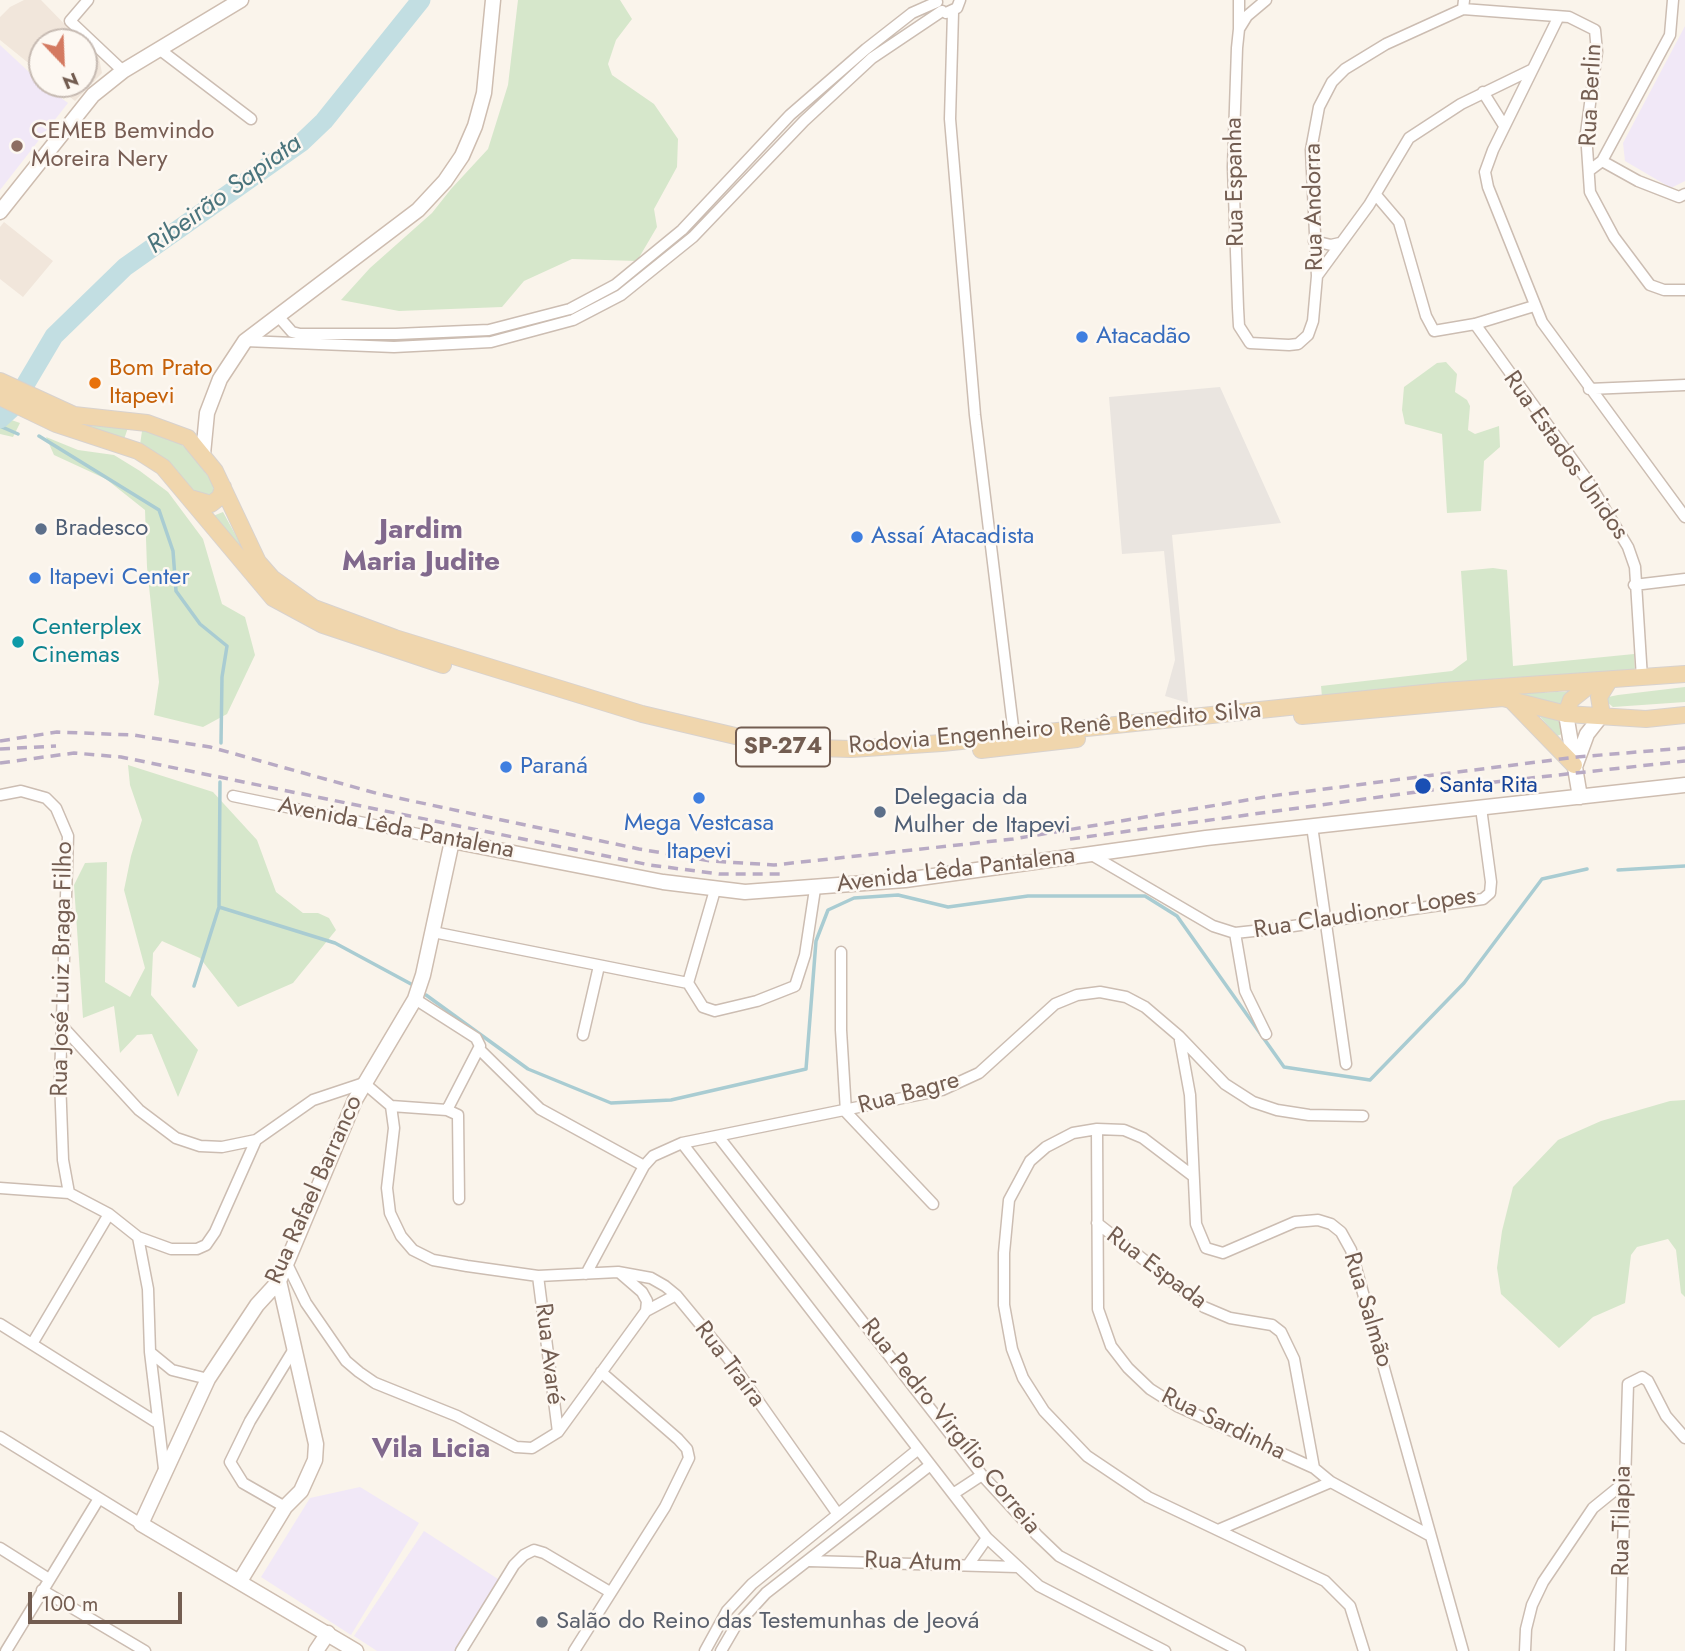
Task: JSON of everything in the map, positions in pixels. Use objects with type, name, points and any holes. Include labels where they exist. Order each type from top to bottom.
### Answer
[{"type":"main road","name":"Rodovia Engenheiro Renê Benedito Silva","points":[[0,381],[74,415],[147,423],[188,438],[203,454],[223,487],[258,562],[291,593],[338,617],[477,664],[642,714],[722,736],[782,747],[864,748],[1443,691],[1684,675]]},
{"type":"main road","name":"Rodovia Engenheiro Renê Benedito Silva","points":[[0,397],[56,424],[138,451],[163,467],[248,572],[273,598],[323,625],[404,653],[668,732],[788,758],[869,758],[983,750],[1199,726],[1503,698],[1566,714],[1646,719],[1685,715]]},
{"type":"main road","points":[[138,451],[132,438],[147,423]]},
{"type":"main road","points":[[190,498],[205,505],[211,504],[220,497],[223,487]]},
{"type":"main road","points":[[1566,714],[1571,700],[1602,681]]},
{"type":"main road","points":[[1602,681],[1599,697],[1602,715]]},
{"type":"main road","points":[[1511,701],[1574,767]]},
{"type":"street","points":[[88,0],[70,21],[122,71]]},
{"type":"street","points":[[203,454],[207,413],[220,379],[245,341],[386,236],[418,210],[445,181],[475,126],[484,93],[493,0]]},
{"type":"street","points":[[1239,0],[1239,29]]},
{"type":"street","points":[[1239,29],[1247,16],[1266,0]]},
{"type":"street","points":[[1673,0],[1670,35],[1602,161],[1590,170],[1590,192],[1596,206],[1650,285],[1664,290],[1685,290]]},
{"type":"street","points":[[0,212],[81,106],[122,71],[235,1]]},
{"type":"street","points":[[278,316],[292,332],[300,334],[396,334],[489,330],[570,309],[615,285],[682,230],[790,115],[866,49],[912,13],[950,4]]},
{"type":"street","points":[[245,341],[394,347],[491,342],[573,320],[621,295],[693,237],[804,121],[872,58],[950,4]]},
{"type":"street","points":[[950,4],[950,119],[975,415],[1014,735]]},
{"type":"street","name":"Rua Berlin","points":[[1463,4],[1558,18],[1569,17],[1595,30],[1597,52],[1586,133],[1590,170]]},
{"type":"street","name":"Rua Andorra","points":[[1278,345],[1298,344],[1308,335],[1313,321],[1317,276],[1313,126],[1332,82],[1345,69],[1386,44],[1463,4]]},
{"type":"street","points":[[1558,18],[1503,124],[1485,172],[1488,187],[1534,306],[1589,389],[1685,517]]},
{"type":"street","name":"Rua Espanha","points":[[1239,29],[1233,167],[1239,326],[1243,337],[1250,343],[1278,345]]},
{"type":"street","points":[[159,49],[251,119]]},
{"type":"street","points":[[1317,276],[1376,195],[1409,138],[1483,92],[1531,70]]},
{"type":"street","points":[[1483,92],[1503,124]]},
{"type":"street","points":[[1602,161],[1638,181],[1679,197],[1685,194]]},
{"type":"street","points":[[1376,195],[1399,222],[1426,316],[1434,331],[1475,324],[1534,306]]},
{"type":"street","points":[[1314,241],[1331,245],[1340,243]]},
{"type":"street","name":"Rua Estados Unidos","points":[[1475,324],[1617,525],[1634,567],[1642,678]]},
{"type":"street","points":[[1589,389],[1685,385]]},
{"type":"street","points":[[1634,585],[1685,579]]},
{"type":"street","points":[[1566,714],[1580,797]]},
{"type":"street","points":[[1574,767],[1584,740],[1602,715]]},
{"type":"street","name":"Avenida Lêda Pantalena","points":[[233,796],[452,841],[715,890],[745,892],[815,889],[1312,826],[1685,785]]},
{"type":"street","name":"Rua José Luiz Braga Filho","points":[[0,794],[21,790],[46,798],[56,808],[68,836],[61,1122],[63,1160],[69,1193]]},
{"type":"street","name":"Rua Claudionor Lopes","points":[[1090,854],[1188,914],[1235,933],[1483,899],[1490,892],[1492,882],[1482,808]]},
{"type":"street","points":[[1312,826],[1346,1064]]},
{"type":"street","name":"Rua Rafael Barranco","points":[[141,1524],[164,1469],[208,1379],[251,1314],[279,1281],[363,1083],[415,999],[433,932],[452,841]]},
{"type":"street","points":[[433,932],[688,983],[703,1007],[715,1011],[767,998],[794,986],[805,956],[815,889]]},
{"type":"street","points":[[688,983],[715,890]]},
{"type":"street","points":[[1235,933],[1245,991],[1266,1034]]},
{"type":"street","points":[[841,952],[841,1030],[846,1112],[933,1205]]},
{"type":"street","points":[[583,1035],[599,966]]},
{"type":"street","name":"Rua Bagre","points":[[586,1274],[644,1166],[653,1156],[682,1143],[846,1112],[942,1090],[979,1073],[1055,1004],[1077,995],[1100,992],[1126,997],[1145,1007],[1179,1036],[1225,1084],[1253,1102],[1277,1110],[1309,1115],[1363,1116]]},
{"type":"street","points":[[415,999],[476,1038],[479,1049],[540,1109],[644,1166]]},
{"type":"street","points":[[62,1026],[139,1110],[176,1138],[200,1146],[222,1147],[256,1140],[313,1100],[363,1083],[391,1106],[455,1112],[459,1120],[459,1199]]},
{"type":"street","name":"Rua Salmão","points":[[1179,1036],[1190,1095],[1193,1176],[1199,1237],[1214,1252],[1235,1249],[1295,1222],[1318,1220],[1331,1224],[1341,1232],[1351,1250],[1366,1295],[1429,1535]]},
{"type":"street","points":[[447,1110],[479,1049]]},
{"type":"street","name":"Rua Traíra","points":[[391,1106],[394,1128],[387,1188],[390,1213],[401,1236],[413,1250],[433,1260],[538,1276],[618,1272],[651,1278],[676,1295],[728,1358],[837,1513]]},
{"type":"street","points":[[1193,1176],[1143,1138],[1124,1130],[1097,1129],[1073,1133],[1046,1147],[1030,1161],[1009,1200],[1004,1253],[1004,1305],[1012,1349],[1023,1378],[1044,1411],[1087,1456],[1148,1497],[1325,1581],[1340,1592],[1350,1606],[1364,1651]]},
{"type":"street","name":"Rua Sardinha","points":[[1097,1129],[1098,1309],[1111,1346],[1128,1368],[1150,1389],[1195,1416],[1314,1468],[1331,1482],[1429,1535]]},
{"type":"street","name":"Rua Pedro Virgílio Correia","points":[[718,1136],[1006,1504],[1059,1556],[1240,1651]]},
{"type":"street","points":[[0,1188],[69,1193],[109,1214],[138,1237],[171,1249],[197,1249],[206,1245],[215,1232],[256,1140]]},
{"type":"street","name":"Rua Pedro Virgílio Correia","points":[[682,1143],[916,1451],[987,1538],[1039,1586],[1165,1651]]},
{"type":"street","points":[[32,1344],[109,1214]]},
{"type":"street","name":"Rua Espada","points":[[1097,1223],[1204,1307],[1230,1318],[1272,1325],[1281,1332],[1294,1359],[1314,1468]]},
{"type":"street","points":[[138,1237],[148,1289],[156,1422],[164,1469]]},
{"type":"street","points":[[287,1264],[306,1303],[340,1353],[374,1383],[457,1416],[516,1447],[532,1448],[558,1432],[646,1311],[676,1295]]},
{"type":"street","points":[[618,1272],[642,1292],[646,1311]]},
{"type":"street","name":"Rua Avaré","points":[[538,1276],[558,1432]]},
{"type":"street","points":[[240,1581],[285,1507],[310,1475],[316,1444],[279,1281]]},
{"type":"street","points":[[0,1324],[156,1422]]},
{"type":"street","points":[[285,1507],[243,1483],[230,1462],[234,1450],[294,1349]]},
{"type":"street","points":[[150,1353],[172,1370],[208,1379]]},
{"type":"street","points":[[574,1651],[665,1507],[689,1458],[687,1449],[678,1439],[601,1373]]},
{"type":"street","name":"Rua Tilapia","points":[[1620,1651],[1625,1392],[1634,1379],[1642,1377],[1648,1381],[1666,1416],[1685,1438]]},
{"type":"street","points":[[0,1437],[98,1500],[356,1651]]},
{"type":"street","points":[[706,1651],[718,1625],[738,1597],[837,1513],[916,1451]]},
{"type":"street","points":[[721,1651],[751,1609],[929,1466]]},
{"type":"street","points":[[953,1494],[982,1475]]},
{"type":"street","points":[[1218,1530],[1331,1482]]},
{"type":"street","points":[[1525,1651],[1526,1629],[1532,1605],[1543,1582],[1593,1508],[1625,1482]]},
{"type":"street","points":[[5,1651],[98,1500]]},
{"type":"street","points":[[1429,1535],[1463,1651]]},
{"type":"street","points":[[968,1565],[987,1538]]},
{"type":"street","points":[[0,1548],[49,1579]]},
{"type":"street","points":[[461,1651],[514,1565],[534,1550],[544,1553],[610,1592]]},
{"type":"street","name":"Rua Atum","points":[[809,1561],[1017,1567]]},
{"type":"street","points":[[42,1590],[140,1650]]},
{"type":"street","points":[[316,1651],[328,1633]]},
{"type":"shaded area","points":[[24,0],[41,0],[68,28],[28,28],[28,63],[0,40],[0,17],[10,7]]},
{"type":"shaded area","points":[[1685,26],[1685,181],[1671,188],[1625,161],[1623,143]]},
{"type":"shaded area","name":"CEMEB Bemvindo Moreira Nery","points":[[0,45],[28,71],[28,98],[61,98],[68,103],[0,190]]},
{"type":"shaded area","points":[[98,57],[99,58],[102,73],[98,77]]},
{"type":"shaded area","points":[[4,222],[53,261],[23,297],[0,279],[0,227]]},
{"type":"shaded area","points":[[1220,387],[1281,523],[1172,535],[1188,703],[1165,696],[1175,660],[1164,551],[1122,554],[1109,397]]},
{"type":"shaded area","points":[[360,1487],[419,1523],[351,1635],[261,1577],[310,1498]]},
{"type":"shaded area","points":[[424,1531],[501,1581],[456,1651],[377,1651],[354,1636]]},
{"type":"green space","points":[[518,0],[620,0],[632,19],[616,40],[608,64],[612,75],[654,104],[678,139],[677,167],[654,209],[657,227],[637,261],[572,259],[524,281],[502,307],[399,311],[341,300],[370,268],[432,213],[488,149],[508,85]]},
{"type":"green space","points":[[1446,362],[1457,374],[1455,392],[1467,400],[1470,406],[1468,430],[1475,434],[1499,426],[1500,447],[1484,461],[1481,511],[1447,513],[1442,434],[1405,424],[1402,410],[1404,387],[1437,363]]},
{"type":"green space","points":[[0,416],[20,423],[13,437],[0,434]]},
{"type":"green space","points":[[63,421],[129,425],[123,442]]},
{"type":"green space","points":[[149,428],[172,437],[188,450],[213,483],[214,495],[202,501],[140,445],[142,431]]},
{"type":"green space","points":[[46,437],[78,450],[114,455],[140,471],[168,492],[203,539],[222,604],[245,617],[255,655],[227,714],[203,727],[154,715],[159,682],[147,567],[145,510],[106,479],[54,455]]},
{"type":"green space","points":[[223,512],[253,567],[213,516]]},
{"type":"green space","points":[[1493,568],[1507,570],[1513,666],[1634,654],[1635,671],[1322,697],[1321,686],[1452,671],[1467,660],[1461,571]]},
{"type":"green space","points":[[1685,687],[1685,702],[1613,707],[1607,702],[1608,697],[1618,695]]},
{"type":"green space","points":[[1578,691],[1563,705],[1511,694]]},
{"type":"green space","points":[[1537,713],[1560,718],[1562,734],[1557,736]]},
{"type":"green space","points":[[128,765],[213,792],[257,840],[276,892],[303,913],[318,913],[329,918],[336,930],[293,983],[238,1007],[200,958],[162,941],[153,953],[151,995],[198,1050],[178,1097],[152,1034],[137,1035],[120,1053],[114,1006],[83,1018],[74,885],[85,863],[107,862],[105,982],[130,997],[145,968],[124,890],[142,820],[130,785]]},
{"type":"green space","points":[[1685,1100],[1685,1297],[1681,1293],[1676,1250],[1668,1239],[1637,1247],[1631,1255],[1625,1303],[1593,1317],[1559,1348],[1501,1294],[1497,1268],[1502,1231],[1513,1187],[1558,1140],[1601,1121],[1670,1101]]},
{"type":"waterway","name":"Ribeirão Sapiata","points":[[25,385],[54,336],[125,267],[302,142],[324,121],[421,0]]},
{"type":"waterway","name":"Ribeirão Sapiata","points":[[0,419],[11,409]]},
{"type":"waterway","points":[[0,426],[18,434]]},
{"type":"waterway","points":[[39,436],[159,510],[173,551],[176,591],[200,624],[227,646],[222,677],[221,743]]},
{"type":"waterway","points":[[219,906],[220,782]]},
{"type":"waterway","points":[[1618,870],[1685,866]]},
{"type":"waterway","points":[[426,995],[528,1069],[611,1103],[671,1100],[806,1069],[816,941],[828,910],[854,898],[898,895],[948,907],[1028,896],[1145,896],[1177,916],[1284,1067],[1370,1080],[1464,983],[1542,879],[1587,869]]},
{"type":"waterway","points":[[194,986],[219,907],[335,943],[411,984]]},
{"type":"railway","points":[[0,741],[57,732],[133,735],[210,747],[379,794],[639,849],[711,861],[774,865],[1013,839],[1271,796],[1418,777],[1577,757],[1685,748]]},
{"type":"railway","points":[[0,749],[56,746]]},
{"type":"railway","points":[[0,763],[74,753],[121,757],[650,865],[719,874],[785,874]]},
{"type":"railway","points":[[1070,839],[1468,785],[1685,761]]},
{"type":"place","name":"CEMEB Bemvindo Moreira Nery","points":[[17,146]]},
{"type":"place","name":"Atacadão","points":[[1082,337]]},
{"type":"place","name":"Bom Prato Itapevi","points":[[95,383]]},
{"type":"place","name":"Bradesco","points":[[41,529]]},
{"type":"place","name":"Assaí Atacadista","points":[[857,537]]},
{"type":"place","name":"Itapevi Center","points":[[35,578]]},
{"type":"place","name":"Centerplex Cinemas","points":[[18,642]]},
{"type":"place","name":"Paraná","points":[[506,767]]},
{"type":"place","name":"Santa Rita","points":[[1423,786]]},
{"type":"place","name":"Mega Vestcasa Itapevi","points":[[699,798]]},
{"type":"place","name":"Delegacia da Mulher de Itapevi","points":[[880,812]]},
{"type":"place","name":"Salão do Reino das Testemunhas de Jeová","points":[[542,1622]]},
{"type":"district","name":"Jardim Maria Judite","points":[[421,547]]},
{"type":"district","name":"Vila Licia","points":[[431,1450]]}]
